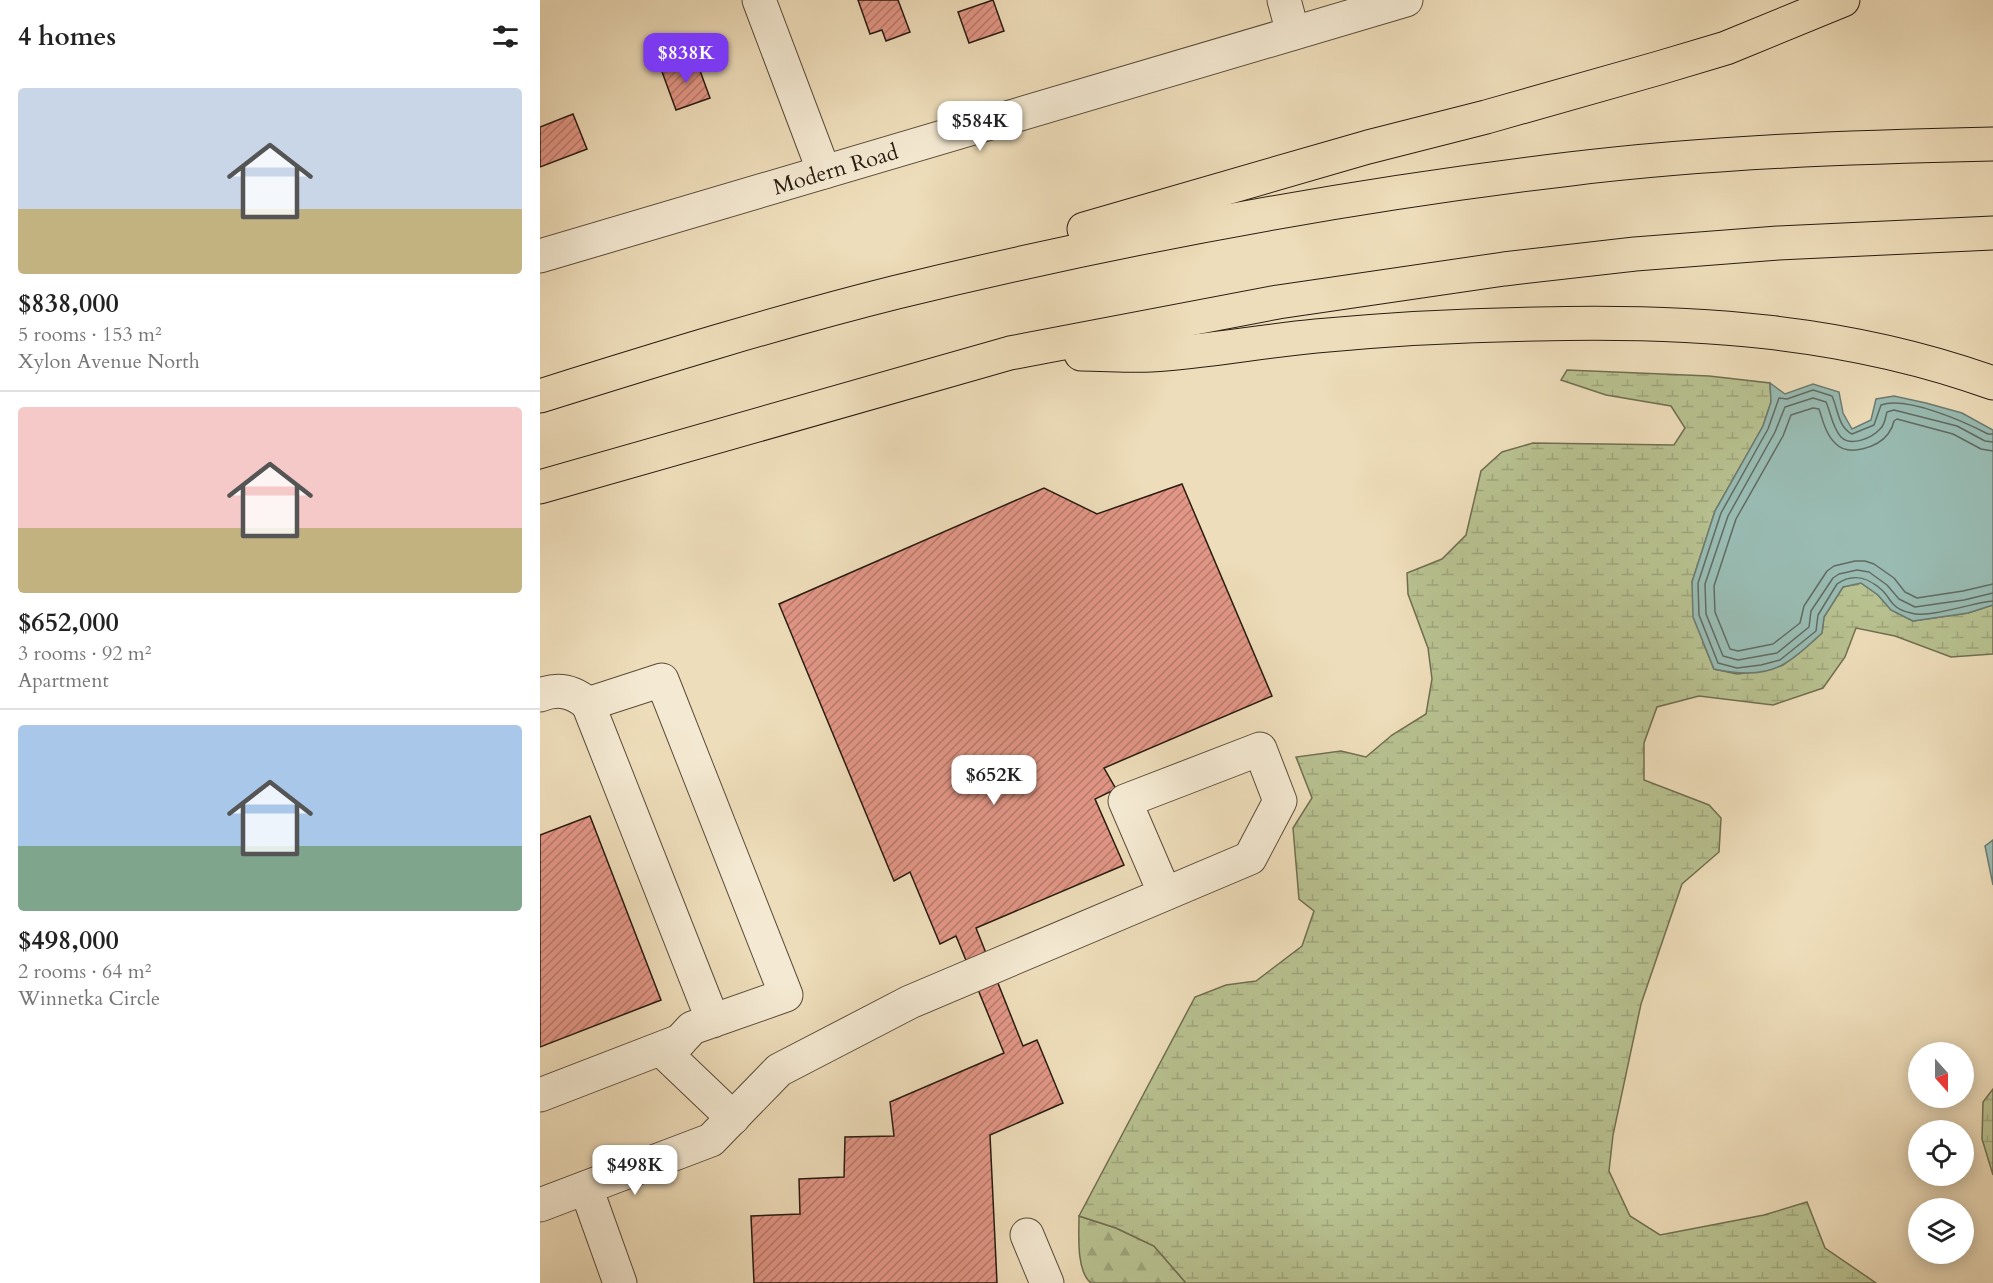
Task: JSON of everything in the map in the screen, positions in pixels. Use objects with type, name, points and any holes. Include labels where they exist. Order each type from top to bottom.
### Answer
[{"type":"highway","points":[[540,396],[1033,244],[1368,147],[1486,117],[1681,62],[1726,48],[1843,0]]},
{"type":"highway","points":[[639,365],[896,293],[1136,238],[1282,211],[1509,177],[1642,162],[1851,147],[1993,144]]},
{"type":"highway","points":[[540,487],[1010,353],[1278,302],[1555,262],[1635,254],[1778,243],[1993,233]]},
{"type":"highway","points":[[1010,353],[1151,355],[1397,329],[1557,323],[1653,324],[1748,328],[1785,333],[1913,358],[1993,383]]},
{"type":"street","points":[[759,0],[824,172]]},
{"type":"street","points":[[1284,0],[1293,33]]},
{"type":"street","name":"Modern Road","points":[[540,256],[1406,0]]},
{"type":"street","points":[[588,704],[662,680],[786,995],[692,1028],[667,1055],[722,1129]]},
{"type":"street","points":[[540,695],[558,690],[581,697],[588,704],[713,1021]]},
{"type":"street","points":[[540,1206],[722,1129],[779,1070],[903,1006],[1250,858],[1280,801],[1260,749],[1125,801],[1165,894]]},
{"type":"street","points":[[540,1095],[680,1041]]},
{"type":"street","points":[[586,1188],[620,1283]]},
{"type":"street","points":[[1027,1234],[1047,1283]]},
{"type":"green space","points":[[1567,370],[1709,376],[1770,383],[1771,402],[1763,426],[1715,511],[1692,582],[1703,642],[1714,669],[1737,674],[1763,671],[1783,665],[1822,633],[1824,617],[1843,587],[1861,583],[1878,595],[1891,610],[1913,621],[1968,613],[1993,605],[1993,654],[1951,657],[1895,636],[1856,628],[1845,657],[1823,688],[1773,705],[1699,696],[1657,707],[1644,743],[1644,780],[1709,805],[1721,818],[1719,852],[1682,884],[1641,1004],[1613,1135],[1609,1171],[1630,1216],[1660,1235],[1764,1215],[1807,1202],[1825,1248],[1876,1283],[1186,1283],[1154,1246],[1116,1228],[1079,1216],[1195,997],[1226,985],[1256,981],[1302,946],[1314,911],[1299,899],[1293,828],[1312,798],[1296,757],[1341,751],[1366,757],[1392,735],[1426,714],[1432,679],[1428,648],[1408,594],[1407,573],[1442,559],[1466,535],[1481,471],[1502,452],[1533,443],[1674,445],[1685,428],[1671,406],[1606,395],[1561,380]]},
{"type":"green space","points":[[1993,1089],[1993,1175],[1982,1139],[1983,1102]]},
{"type":"green space","points":[[1079,1216],[1116,1228],[1154,1246],[1186,1283],[1091,1283],[1086,1277],[1081,1262]]},
{"type":"water","points":[[1770,383],[1785,394],[1813,384],[1839,392],[1843,413],[1852,429],[1871,420],[1876,399],[1894,396],[1962,413],[1993,430],[1993,605],[1968,613],[1913,621],[1891,610],[1878,595],[1861,583],[1843,587],[1824,617],[1822,633],[1789,661],[1768,671],[1759,672],[1741,673],[1714,669],[1693,617],[1692,582],[1715,511],[1763,426],[1771,402]]},
{"type":"water","points":[[1993,840],[1993,885],[1985,846]]},
{"type":"building","points":[[858,0],[898,0],[910,32],[886,41],[882,30],[870,34]]},
{"type":"building","points":[[993,0],[1004,31],[969,43],[958,12]]},
{"type":"building","points":[[695,57],[710,98],[676,110],[661,69]]},
{"type":"building","points":[[573,114],[587,149],[540,167],[540,127]]},
{"type":"building","points":[[1182,484],[1272,696],[1104,768],[1116,789],[1095,799],[1124,865],[976,928],[1023,1046],[1037,1040],[1063,1103],[990,1135],[997,1283],[754,1283],[751,1216],[800,1214],[799,1179],[844,1177],[845,1137],[894,1136],[890,1102],[1004,1053],[956,936],[940,944],[910,872],[894,881],[779,604],[1044,488],[1097,514]]},
{"type":"building","points":[[590,816],[661,1000],[540,1047],[540,835]]}]
